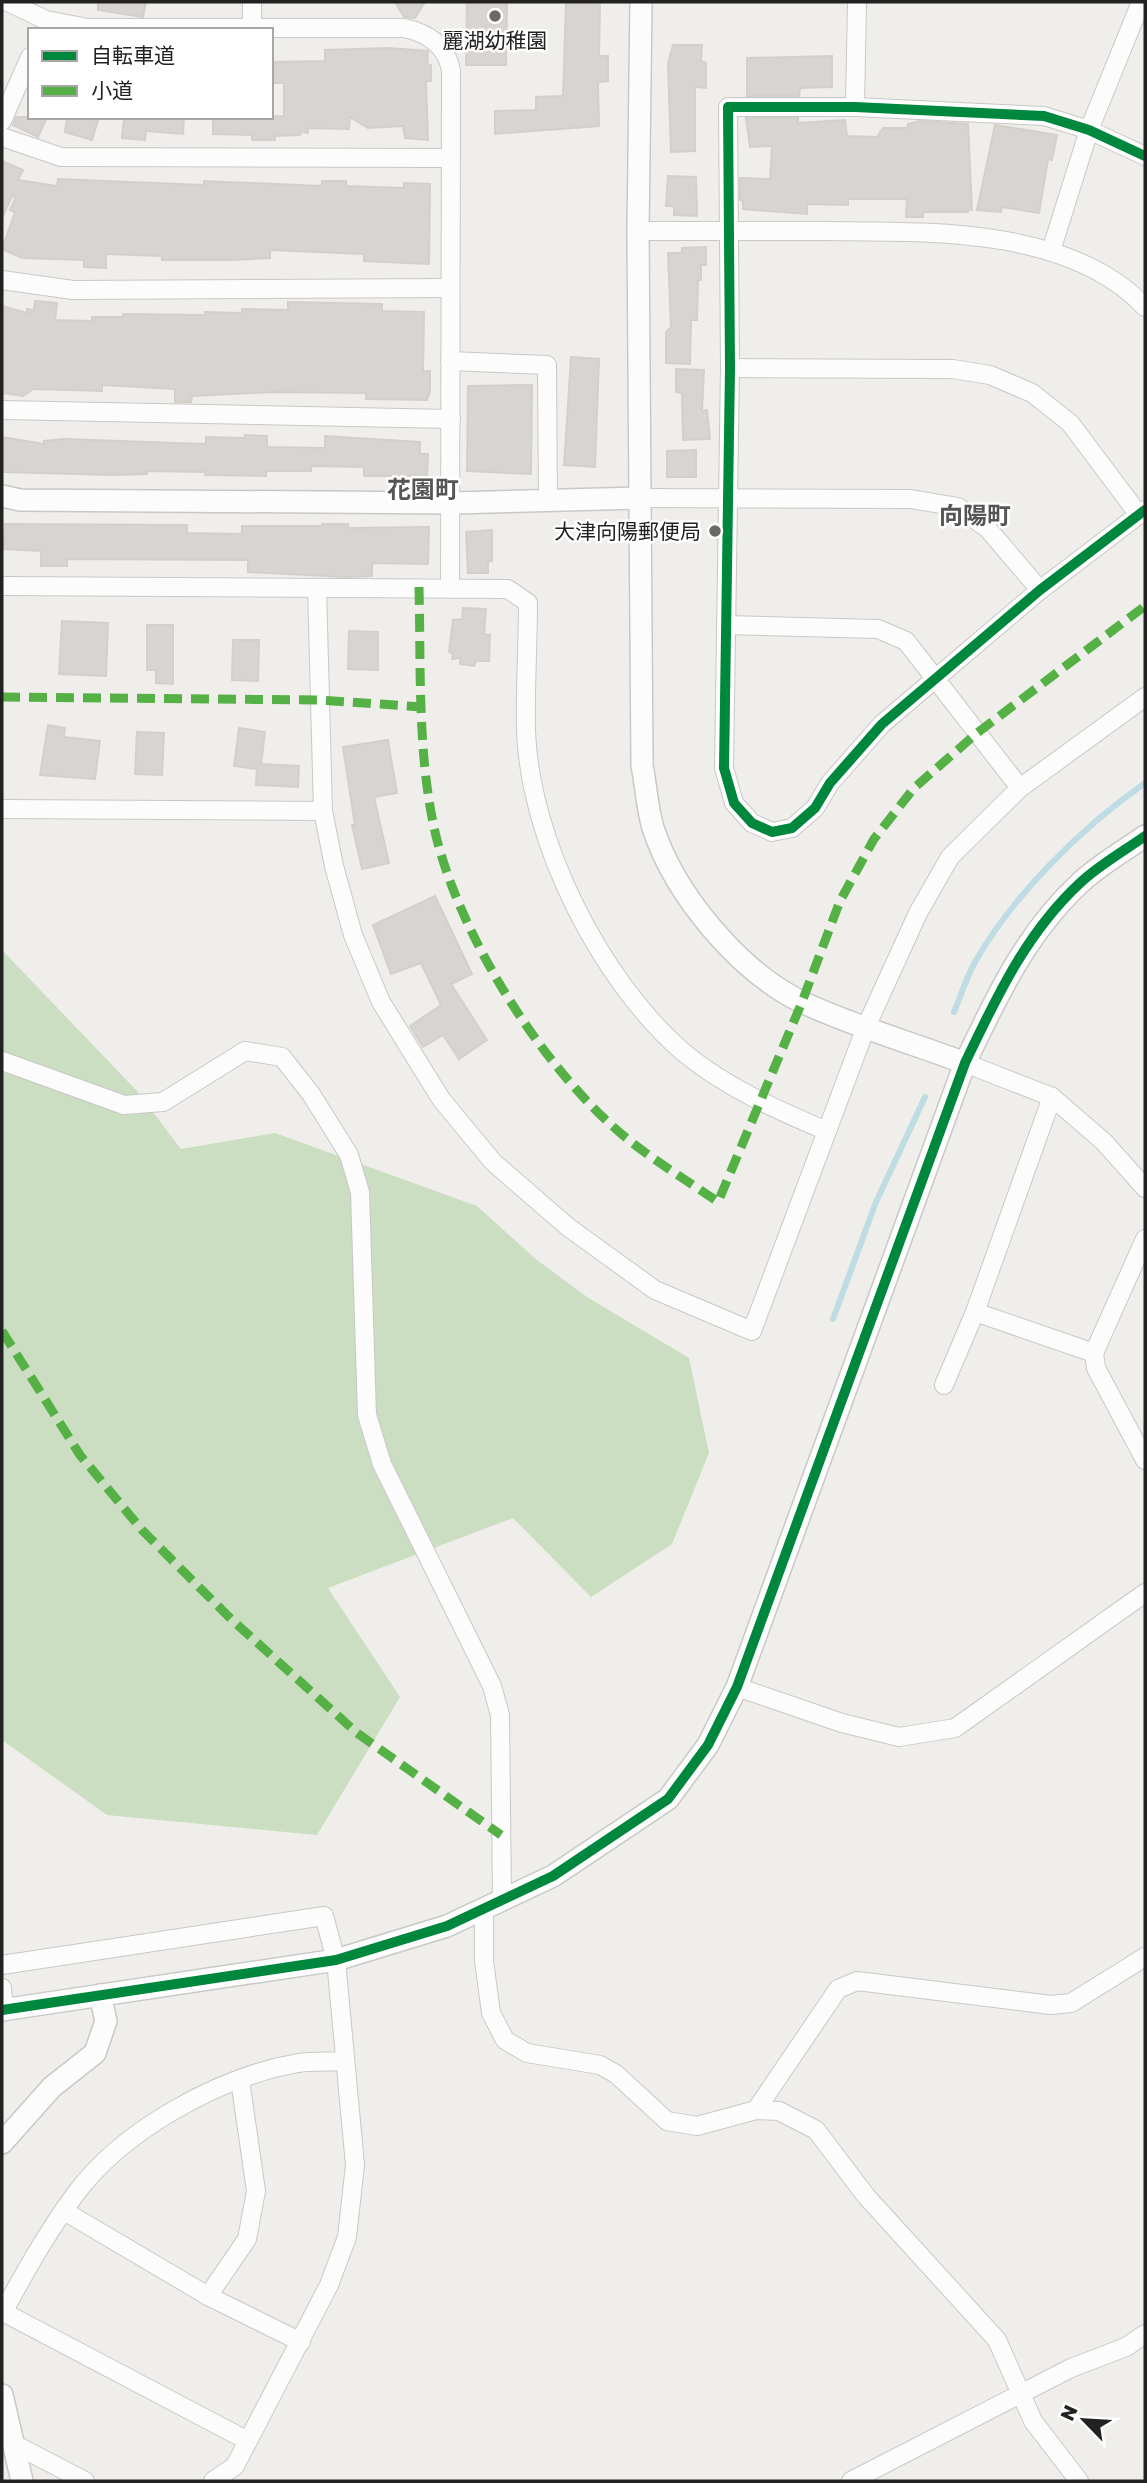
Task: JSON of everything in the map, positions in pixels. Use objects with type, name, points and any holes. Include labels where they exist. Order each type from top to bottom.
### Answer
[{"type":"street","points":[[8,2],[44,25],[96,28],[404,28],[432,40],[447,54],[451,71],[449,288],[453,503],[450,588]]},
{"type":"street","points":[[252,2],[252,27]]},
{"type":"street","points":[[641,2],[638,231],[642,765],[653,827],[676,880],[706,922],[745,962],[802,1002],[1052,1097],[1104,1142],[1145,1188]]},
{"type":"street","points":[[855,107],[857,2]]},
{"type":"street","points":[[1051,251],[1089,130],[1138,32],[1141,2]]},
{"type":"street","points":[[2,121],[28,62]]},
{"type":"street","points":[[730,368],[953,369],[990,375],[1032,393],[1070,423],[1142,513],[1040,590],[934,678],[881,724],[830,783],[815,808],[792,828],[772,832],[752,823],[734,803],[724,768],[730,368],[728,107],[855,107],[1044,116],[1089,130],[1145,156]]},
{"type":"street","points":[[2,137],[61,157],[450,158]]},
{"type":"street","points":[[638,231],[906,232],[999,240],[1051,251],[1112,280],[1145,307]]},
{"type":"street","points":[[2,280],[72,290],[449,288]]},
{"type":"street","points":[[450,361],[547,365],[548,500]]},
{"type":"street","points":[[2,410],[451,419]]},
{"type":"street","points":[[2,496],[20,500],[453,503],[640,498],[911,499],[958,507],[988,529],[1040,590]]},
{"type":"street","points":[[2,586],[508,589],[528,603],[526,733],[538,804],[559,875],[589,931],[636,1002],[684,1052],[758,1101],[827,1131]]},
{"type":"street","points":[[317,588],[323,811],[334,866],[358,946],[381,1002],[441,1099],[493,1162],[568,1227],[655,1290],[752,1331],[866,1027],[918,913],[950,857],[1020,788],[1145,697]]},
{"type":"street","points":[[726,625],[878,629],[906,641],[1020,788]]},
{"type":"street","points":[[2,809],[323,811]]},
{"type":"street","points":[[2,1988],[3,2010],[336,1960],[447,1926],[553,1876],[667,1799],[708,1745],[737,1687],[965,1063],[1000,989],[1038,929],[1081,882],[1145,836]]},
{"type":"street","points":[[2,1061],[124,1105],[143,1105],[163,1102],[245,1051],[267,1053],[282,1058],[311,1094],[349,1155],[360,1192],[367,1415],[382,1464],[492,1686],[500,1715],[493,1905],[484,1961],[491,2013],[505,2040],[527,2053],[600,2065],[616,2074],[667,2121],[697,2126],[756,2110],[779,2111],[816,2130],[866,2196],[997,2340],[1033,2421],[1079,2481]]},
{"type":"street","points":[[944,1385],[975,1312],[1052,1097]]},
{"type":"street","points":[[1145,1239],[1094,1353],[1096,1368],[1145,1460]]},
{"type":"street","points":[[975,1312],[1094,1353]]},
{"type":"street","points":[[737,1687],[842,1723],[899,1737],[954,1728],[1145,1593]]},
{"type":"street","points":[[2,1965],[324,1916],[336,1960],[355,2165],[347,2237],[330,2285],[235,2466],[213,2481]]},
{"type":"street","points":[[756,2110],[838,1989],[858,1981],[1051,2005],[1070,2003],[1145,1957]]},
{"type":"street","points":[[2,2143],[52,2087],[96,2053],[106,2021],[100,1996]]},
{"type":"street","points":[[248,2441],[2,2313],[34,2255],[75,2194],[132,2137],[186,2102],[240,2080],[298,2063],[345,2061]]},
{"type":"street","points":[[208,2296],[247,2239],[256,2191],[240,2080]]},
{"type":"street","points":[[64,2211],[208,2296],[301,2342]]},
{"type":"street","points":[[851,2481],[1070,2368],[1126,2347],[1145,2334]]},
{"type":"street","points":[[2,2395],[22,2481]]},
{"type":"street","points":[[14,2444],[85,2481]]},
{"type":"green space","points":[[2,950],[137,1091],[181,1149],[275,1133],[477,1206],[537,1260],[587,1297],[689,1358],[709,1453],[672,1544],[591,1597],[513,1518],[328,1588],[400,1697],[317,1835],[107,1815],[2,1740]]},
{"type":"building","points":[[98,2],[146,2],[143,17],[98,10]]},
{"type":"building","points":[[395,2],[425,2],[415,18],[404,17]]},
{"type":"building","points":[[467,2],[507,2],[506,65],[466,65]]},
{"type":"building","points":[[566,2],[600,2],[599,56],[608,56],[608,81],[598,82],[599,126],[495,134],[495,111],[536,110],[536,97],[563,96]]},
{"type":"building","points":[[673,45],[702,45],[701,61],[706,63],[706,88],[695,87],[695,151],[671,152],[668,64]]},
{"type":"building","points":[[388,48],[428,51],[427,64],[431,65],[431,81],[426,81],[428,140],[405,138],[403,126],[368,128],[350,117],[349,129],[308,128],[308,133],[275,136],[275,140],[252,140],[252,135],[213,134],[213,119],[273,119],[273,116],[284,116],[284,83],[273,83],[273,62],[325,61],[325,50]]},
{"type":"building","points":[[832,56],[832,87],[800,88],[799,96],[747,96],[747,58]]},
{"type":"building","points":[[16,117],[46,119],[38,137],[13,125]]},
{"type":"building","points":[[746,118],[798,118],[798,123],[845,120],[847,136],[877,137],[883,128],[908,128],[908,124],[920,121],[968,124],[972,210],[923,212],[923,217],[906,217],[907,199],[848,199],[848,205],[807,204],[807,214],[743,209],[743,201],[740,200],[740,178],[770,179],[772,146],[750,147]]},
{"type":"building","points":[[67,119],[98,119],[92,140],[65,132]]},
{"type":"building","points":[[124,119],[184,119],[183,134],[146,131],[145,140],[122,138]]},
{"type":"building","points":[[995,125],[1057,135],[1052,160],[1048,159],[1039,213],[1002,207],[1001,212],[977,210]]},
{"type":"building","points":[[2,161],[23,170],[18,180],[57,186],[58,179],[204,185],[204,181],[322,186],[322,181],[346,181],[346,186],[404,188],[404,183],[430,184],[429,264],[364,261],[364,254],[270,250],[270,258],[233,260],[162,260],[162,256],[106,254],[106,268],[84,267],[84,260],[22,258],[2,249],[15,212],[10,210],[16,197],[12,196],[2,218]]},
{"type":"building","points":[[668,176],[696,177],[697,216],[674,215],[674,206],[666,206]]},
{"type":"building","points":[[706,247],[706,265],[701,265],[701,280],[698,280],[697,320],[691,320],[690,364],[666,363],[666,332],[671,327],[668,253],[682,253],[682,248]]},
{"type":"building","points":[[35,301],[57,303],[55,320],[92,321],[92,317],[123,317],[123,314],[205,315],[205,312],[242,313],[242,309],[288,310],[288,302],[382,304],[382,311],[424,312],[423,371],[430,371],[430,391],[427,400],[366,399],[366,393],[272,392],[192,396],[191,402],[175,402],[175,389],[102,385],[102,391],[33,389],[23,396],[2,393],[2,306],[27,313],[27,309],[34,310]]},
{"type":"building","points":[[571,357],[599,359],[595,467],[564,465]]},
{"type":"building","points":[[676,369],[704,370],[702,411],[707,410],[710,439],[683,440],[682,393],[676,392]]},
{"type":"building","points":[[532,385],[531,474],[467,471],[468,386]]},
{"type":"building","points":[[245,435],[267,436],[267,447],[325,448],[325,436],[420,442],[420,454],[428,454],[427,476],[364,476],[364,467],[311,466],[311,471],[266,471],[266,476],[147,471],[147,474],[113,475],[2,472],[2,437],[44,444],[44,441],[64,439],[206,444],[206,437],[244,438]]},
{"type":"building","points":[[696,450],[696,477],[667,477],[667,451]]},
{"type":"building","points":[[5,524],[187,525],[187,533],[242,534],[242,526],[348,524],[348,528],[429,527],[428,564],[372,563],[372,576],[345,577],[248,572],[248,560],[67,559],[67,566],[41,566],[41,551],[3,549]]},
{"type":"building","points":[[492,530],[492,561],[488,561],[488,573],[468,573],[466,532]]},
{"type":"building","points":[[463,608],[486,609],[484,634],[490,635],[489,661],[476,661],[474,666],[460,664],[460,658],[452,659],[453,654],[449,652],[453,620],[462,619]]},
{"type":"building","points":[[62,621],[108,623],[106,676],[59,674]]},
{"type":"building","points":[[147,625],[173,625],[173,684],[156,683],[156,670],[147,670]]},
{"type":"building","points":[[349,631],[378,632],[378,670],[348,669]]},
{"type":"building","points":[[233,640],[259,640],[258,681],[232,680]]},
{"type":"building","points":[[48,725],[65,728],[64,737],[100,741],[95,779],[40,775]]},
{"type":"building","points":[[239,728],[265,732],[261,764],[299,766],[298,787],[256,785],[257,769],[234,766]]},
{"type":"building","points":[[137,732],[164,733],[162,775],[135,774]]},
{"type":"building","points":[[388,740],[397,793],[374,797],[389,863],[362,869],[352,825],[355,825],[343,747]]},
{"type":"building","points":[[435,896],[472,974],[451,984],[487,1040],[459,1059],[443,1035],[423,1047],[410,1026],[441,1005],[421,963],[391,974],[373,925]]},
{"type":"waterway","points":[[954,1012],[975,962],[1029,887],[1073,841],[1145,783]]},
{"type":"waterway","points":[[833,1319],[876,1202],[925,1097]]},
{"type":"marked path","points":[[419,587],[421,712],[430,806],[448,877],[465,919],[511,1003],[568,1080],[630,1141],[718,1202],[802,1002],[840,901],[874,839],[914,788],[977,733],[1145,606]]},
{"type":"marked path","points":[[2,697],[319,700],[423,707]]},
{"type":"marked path","points":[[2,1331],[80,1455],[142,1530],[231,1619],[357,1733],[501,1835]]},
{"type":"cycle path","points":[[1145,156],[1089,130],[1044,116],[855,107],[728,107],[730,368],[724,768],[734,803],[752,823],[772,832],[792,828],[815,808],[830,783],[882,724],[1040,590],[1145,510]]},
{"type":"cycle path","points":[[2,2010],[336,1960],[447,1926],[553,1876],[668,1799],[708,1745],[737,1687],[965,1063],[988,1014],[1028,945],[1061,902],[1095,870],[1145,836]]},
{"type":"place","name":"麗湖幼稚園","points":[[495,16]]},
{"type":"place","name":"大津向陽郵便局","points":[[715,531]]},
{"type":"district","name":"花園町","points":[[423,488]]},
{"type":"district","name":"向陽町","points":[[975,514]]}]
